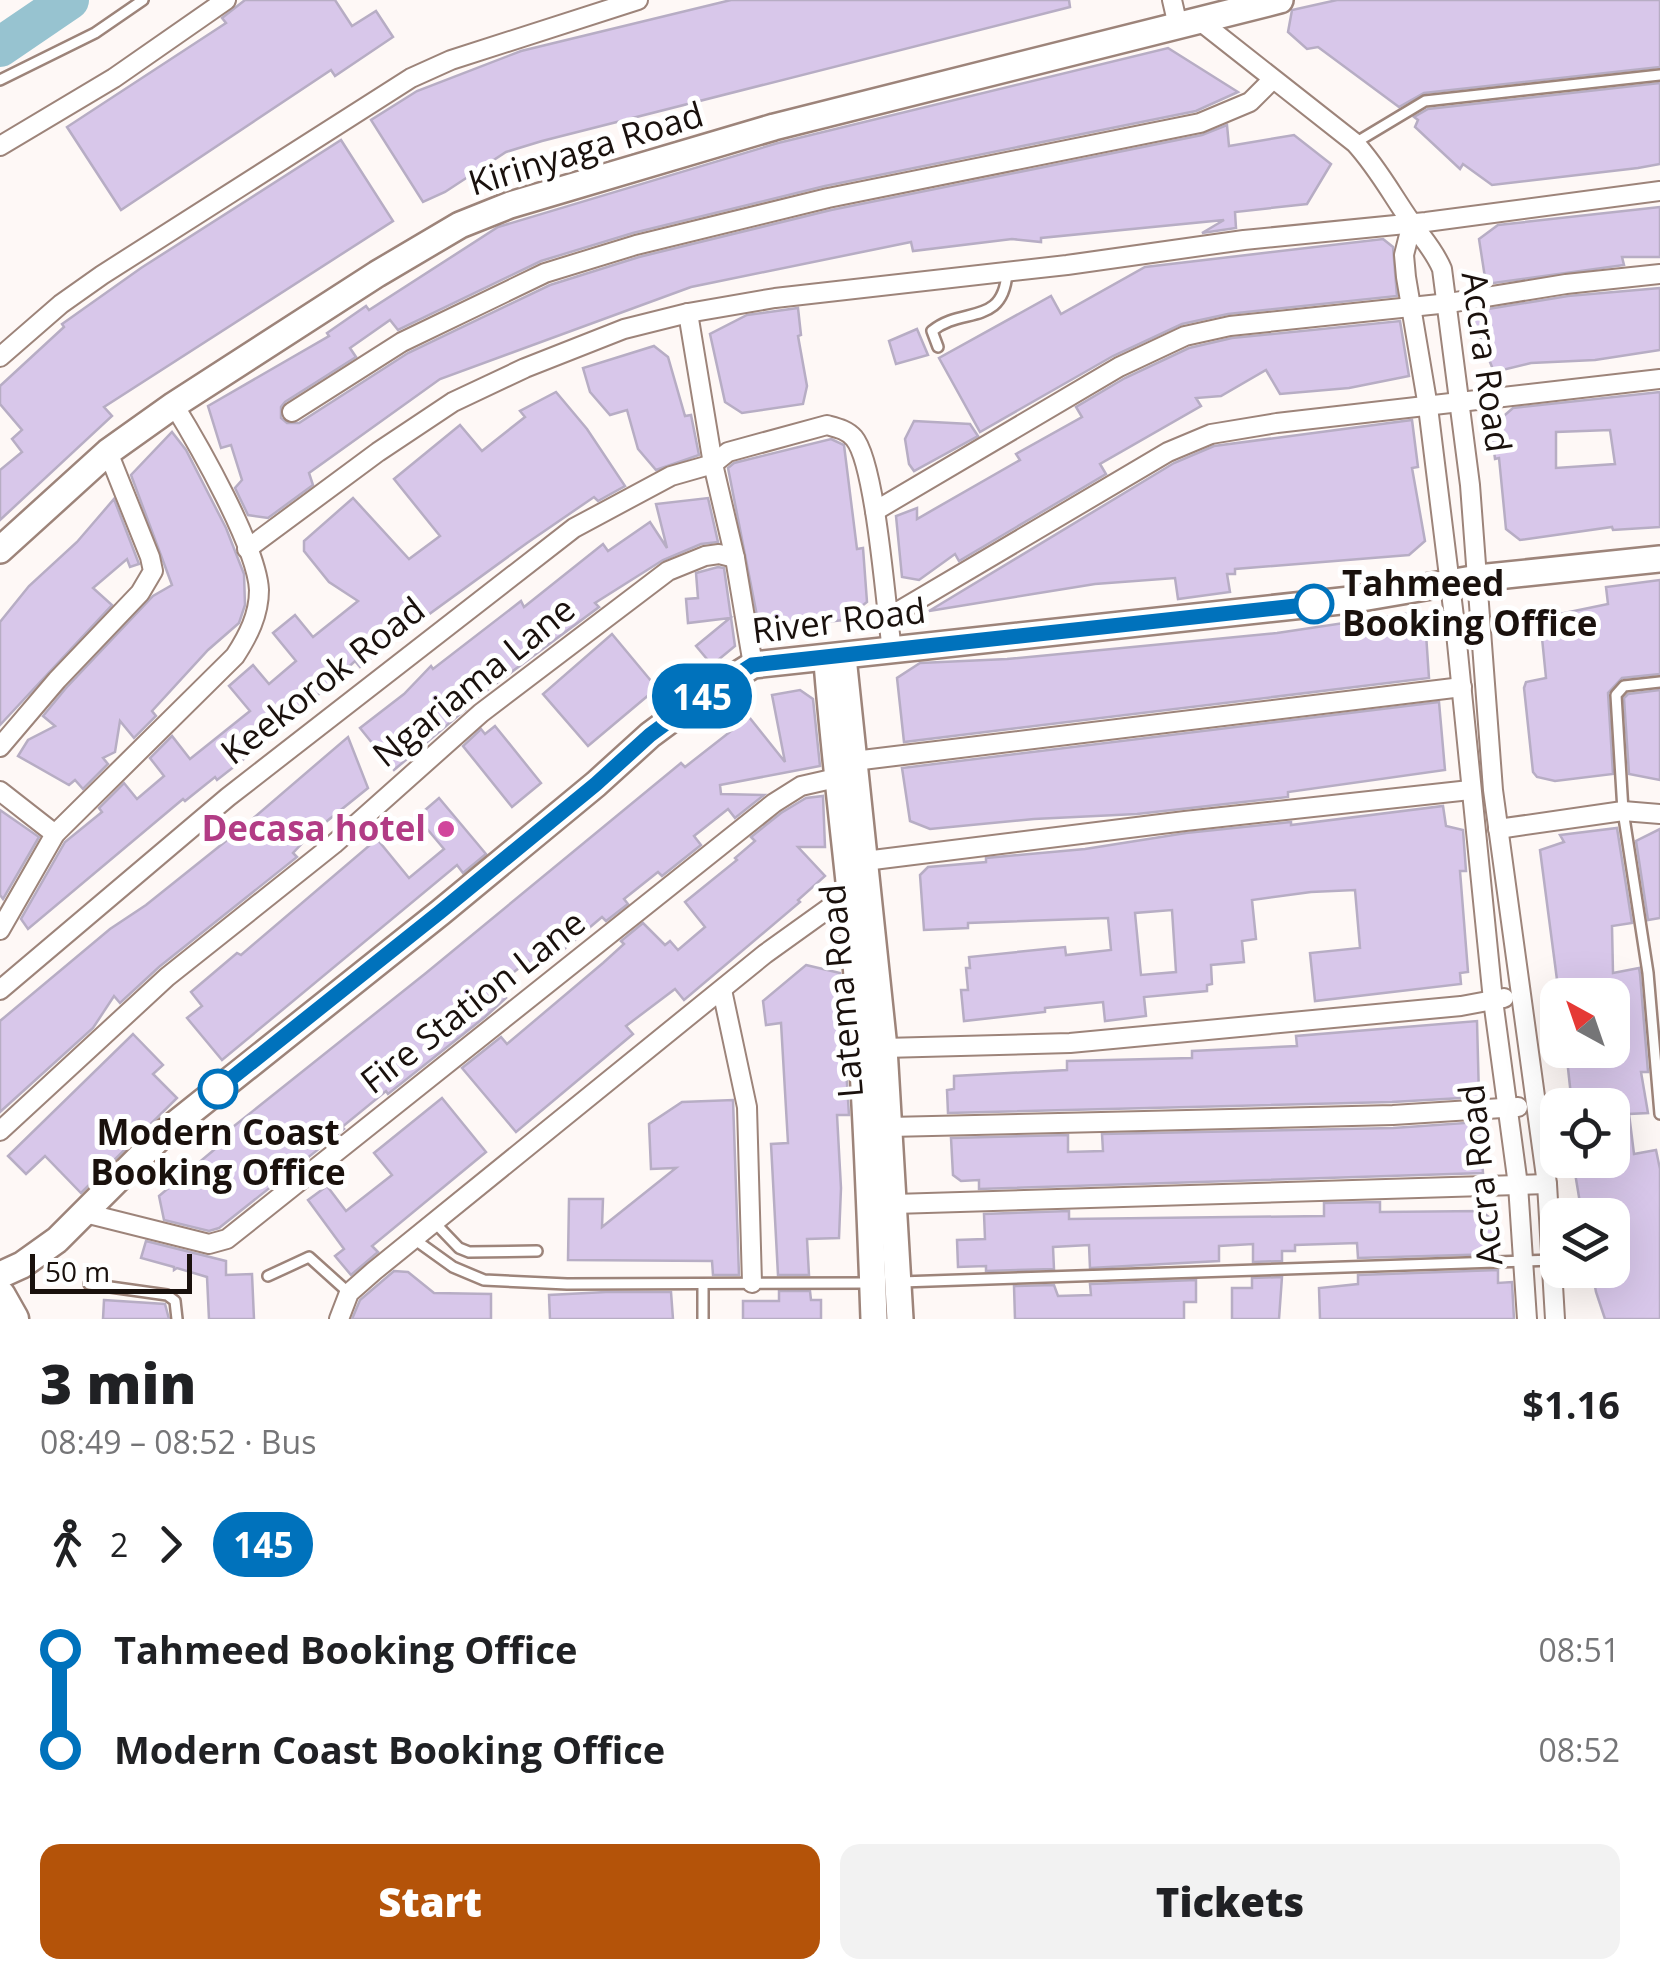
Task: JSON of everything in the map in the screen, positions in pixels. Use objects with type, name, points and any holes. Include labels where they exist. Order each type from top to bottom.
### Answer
[{"type":"highway","points":[[0,1296],[13,1319]]},
{"type":"street","points":[[0,146],[114,78],[226,0]]},
{"type":"street","points":[[0,357],[60,304],[102,275],[411,78],[451,60],[638,0]]},
{"type":"street","points":[[1172,0],[1189,23],[1355,143],[1375,165],[1412,224]]},
{"type":"street","name":"Kirinyaga Road","points":[[0,550],[108,452],[174,405],[376,274],[460,225],[510,205],[774,127],[1189,23],[1250,4],[1280,0]]},
{"type":"street","points":[[292,412],[402,342],[537,276],[636,244],[828,198],[1200,122],[1250,102],[1272,80]]},
{"type":"street","points":[[247,549],[453,402],[525,368],[624,329],[775,298],[1660,192]]},
{"type":"street","name":"Accra Road","points":[[1412,224],[1435,252],[1449,303],[1478,578],[1498,829],[1548,1198]]},
{"type":"street","name":"Accra Road","points":[[1412,224],[1404,256],[1409,306],[1428,407],[1462,686],[1470,790],[1518,1185],[1527,1319]]},
{"type":"street","points":[[892,650],[875,512],[1104,375],[1185,336],[1230,326],[1449,303],[1660,274]]},
{"type":"street","points":[[688,313],[712,464],[735,558],[752,665]]},
{"type":"street","points":[[887,618],[1102,489],[1168,452],[1210,434],[1660,379]]},
{"type":"street","points":[[2,919],[55,834],[235,656],[255,620],[259,593],[256,570],[216,481],[174,405]]},
{"type":"street","name":"Keekorok Road","points":[[0,990],[228,797],[574,528],[671,476],[712,464],[728,452],[827,426],[841,428],[859,446],[875,512]]},
{"type":"street","points":[[0,747],[148,583],[152,571],[148,549],[108,452]]},
{"type":"street","name":"Ngariama Lane","points":[[0,1130],[167,976],[334,844],[480,713],[668,572],[705,556],[735,558]]},
{"type":"street","name":"River Road","points":[[0,1275],[57,1240],[164,1133],[440,912],[650,735],[752,665],[1350,600],[1478,578],[1660,559]]},
{"type":"street","name":"Latema Road","points":[[835,657],[845,770],[858,852],[866,977],[874,1319]]},
{"type":"street","name":"Fire Station Lane","points":[[85,1213],[209,1244],[226,1240],[774,803],[801,786],[845,770],[1462,686]]},
{"type":"street","points":[[858,852],[1470,790]]},
{"type":"street","points":[[0,791],[55,834]]},
{"type":"street","points":[[1498,829],[1623,811],[1660,814]]},
{"type":"street","name":"Latema Road","points":[[858,852],[850,893],[884,1048],[900,1319]]},
{"type":"street","points":[[339,1319],[349,1292],[765,954],[850,893]]},
{"type":"street","points":[[722,990],[747,1107],[752,1283]]},
{"type":"street","points":[[884,1048],[1070,1043],[1494,1000],[1519,994]]},
{"type":"street","points":[[889,1127],[1393,1115],[1534,1106]]},
{"type":"street","points":[[894,1204],[1547,1184]]},
{"type":"street","name":"Accra Road","points":[[1553,1288],[1555,1319]]},
{"type":"lane","points":[[0,80],[95,33],[143,0]]},
{"type":"lane","points":[[1355,143],[1425,101],[1660,76]]},
{"type":"lane","points":[[938,347],[932,330],[941,323],[981,313],[1000,301],[1006,291],[1007,272]]},
{"type":"lane","points":[[1660,682],[1624,686],[1617,691],[1623,811],[1648,973],[1660,1114]]},
{"type":"lane","points":[[434,1223],[459,1248],[469,1252],[537,1251]]},
{"type":"lane","points":[[414,1239],[453,1267],[484,1280],[872,1283],[1540,1261]]},
{"type":"lane","points":[[268,1276],[309,1257],[349,1292]]},
{"type":"lane","points":[[89,1284],[167,1294],[174,1301],[177,1319]]},
{"type":"lane","points":[[703,1284],[703,1319]]},
{"type":"building","points":[[245,0],[335,0],[352,26],[376,11],[393,37],[335,76],[331,70],[121,210],[67,127],[226,23],[222,18]]},
{"type":"building","points":[[731,0],[1069,0],[1070,7],[542,141],[506,152],[423,202],[371,120],[417,91],[521,51]]},
{"type":"building","points":[[1337,0],[1660,0],[1660,67],[1424,93],[1399,107],[1318,47],[1307,49],[1288,32],[1292,10]]},
{"type":"building","points":[[1168,48],[1238,92],[1196,111],[825,186],[633,233],[541,261],[398,330],[390,320],[350,348],[356,357],[285,402],[281,418],[287,423],[299,423],[408,353],[550,285],[639,257],[831,210],[1202,135],[1227,125],[1229,146],[1294,135],[1331,164],[1307,204],[1235,212],[1236,228],[1202,233],[1224,220],[1041,238],[1041,242],[1012,239],[913,251],[911,242],[691,287],[440,379],[309,473],[313,485],[268,518],[248,515],[235,488],[242,480],[231,445],[221,448],[208,406],[329,336],[327,333],[366,306],[369,310],[498,227],[778,143]]},
{"type":"building","points":[[1660,83],[1660,164],[1638,168],[1492,185],[1463,164],[1460,169],[1415,127],[1418,120],[1414,117],[1428,109]]},
{"type":"building","points":[[341,140],[393,221],[104,407],[112,416],[0,520],[0,470],[22,452],[12,439],[22,430],[0,404],[0,386],[64,327],[62,324],[141,268]]},
{"type":"building","points":[[1660,207],[1660,257],[1622,257],[1624,265],[1486,284],[1479,239],[1498,225]]},
{"type":"building","points":[[1383,239],[1393,247],[1397,296],[1228,314],[1182,324],[1113,356],[980,432],[939,358],[1051,296],[1061,314],[1145,267]]},
{"type":"building","points":[[1660,288],[1660,350],[1595,360],[1531,363],[1494,372],[1470,312],[1568,296]]},
{"type":"building","points":[[798,308],[798,336],[807,386],[803,404],[742,413],[725,402],[710,334],[747,315]]},
{"type":"building","points":[[1400,321],[1409,376],[1349,388],[1280,394],[1266,370],[1221,396],[1196,398],[1201,406],[1100,464],[1106,474],[959,561],[955,554],[919,580],[902,577],[896,516],[917,508],[917,519],[1020,460],[1016,454],[1082,417],[1076,407],[1125,378],[1189,348],[1232,338]]},
{"type":"building","points":[[917,329],[928,355],[896,364],[889,341]]},
{"type":"building","points":[[654,346],[668,357],[685,416],[691,415],[699,455],[656,470],[638,449],[627,410],[610,415],[590,392],[583,368]]},
{"type":"building","points":[[556,392],[587,429],[625,486],[598,501],[594,497],[420,618],[360,667],[355,661],[272,737],[217,780],[215,777],[183,799],[28,929],[21,919],[65,842],[102,812],[99,808],[124,783],[137,799],[164,776],[150,758],[172,736],[190,759],[250,711],[229,686],[253,665],[269,684],[296,661],[273,633],[295,615],[313,637],[358,601],[329,582],[304,551],[304,541],[353,498],[409,559],[440,536],[394,479],[460,425],[482,451],[525,417],[520,411]]},
{"type":"building","points":[[1660,392],[1660,527],[1612,527],[1520,540],[1506,529],[1499,458],[1495,459],[1491,427],[1513,408]],"holes":[[[1610,430],[1615,464],[1556,468],[1556,432]]]},
{"type":"building","points":[[1412,420],[1418,467],[1412,468],[1425,541],[1409,555],[1235,569],[1235,574],[1227,574],[1230,592],[1178,599],[1175,578],[1095,584],[929,611],[1174,463],[1214,446]]},
{"type":"building","points":[[914,421],[970,424],[978,436],[914,471],[905,439]]},
{"type":"building","points":[[172,432],[186,450],[226,528],[244,574],[245,605],[239,623],[208,650],[152,711],[156,716],[134,738],[120,721],[115,752],[103,758],[108,764],[83,789],[75,780],[69,785],[18,756],[28,740],[55,726],[43,716],[66,688],[153,596],[172,585],[131,475]]},
{"type":"building","points":[[831,439],[844,445],[857,549],[863,548],[867,602],[844,620],[767,628],[758,621],[728,468],[734,463]]},
{"type":"building","points":[[708,498],[718,542],[701,544],[663,560],[595,603],[599,607],[463,708],[394,770],[360,728],[404,694],[431,666],[433,669],[521,601],[524,607],[603,544],[608,551],[650,522],[667,548],[656,504]]},
{"type":"building","points":[[114,499],[139,564],[130,567],[127,559],[93,588],[112,605],[0,725],[0,622],[29,586],[77,542]]},
{"type":"building","points":[[724,568],[735,646],[712,665],[696,646],[730,618],[688,623],[686,599],[698,598],[696,573]]},
{"type":"building","points":[[1660,580],[1660,674],[1622,678],[1608,693],[1613,774],[1555,781],[1537,777],[1533,772],[1524,688],[1526,682],[1546,678],[1540,618],[1608,604],[1606,587]]},
{"type":"building","points":[[1411,613],[1425,619],[1429,678],[904,742],[897,678],[920,663],[1007,659],[1277,633]]},
{"type":"building","points":[[612,634],[657,688],[588,746],[543,694]]},
{"type":"building","points":[[800,690],[813,699],[820,766],[720,785],[721,794],[764,795],[735,818],[728,809],[694,836],[701,845],[624,899],[628,904],[606,921],[602,917],[557,955],[553,951],[533,967],[528,961],[496,986],[506,998],[485,1017],[388,1094],[386,1091],[219,1228],[209,1231],[164,1220],[159,1196],[227,1139],[224,1134],[681,763],[685,767],[749,717],[785,762],[772,695]]},
{"type":"building","points":[[1660,690],[1660,780],[1629,774],[1624,698],[1628,694]]},
{"type":"building","points":[[1439,702],[1445,770],[1288,792],[1288,797],[1137,814],[930,829],[910,821],[902,768]]},
{"type":"building","points":[[495,726],[541,783],[512,807],[463,746],[481,729],[485,734]]},
{"type":"building","points":[[348,737],[368,788],[311,834],[293,853],[297,857],[120,1003],[114,996],[93,1028],[0,1112],[0,1021],[110,929],[236,833]]},
{"type":"building","points":[[823,796],[825,847],[798,847],[825,876],[800,902],[684,1000],[675,989],[626,1026],[633,1034],[516,1132],[462,1068],[501,1037],[507,1044],[603,963],[643,923],[665,945],[670,941],[678,950],[705,927],[685,902],[737,860],[755,841],[751,837],[781,813],[806,798]]},
{"type":"building","points":[[439,798],[486,854],[463,873],[457,865],[222,1060],[187,1018],[202,1006],[191,992],[237,953],[241,955],[377,839],[409,878],[444,849],[417,817]]},
{"type":"building","points":[[1443,806],[1446,826],[1463,830],[1466,871],[1460,871],[1468,972],[1460,973],[1461,984],[1315,1001],[1310,953],[1360,948],[1355,890],[1311,892],[1252,900],[1256,939],[1242,941],[1244,962],[1211,965],[1212,984],[1207,985],[1207,991],[1144,997],[1146,1016],[1105,1021],[1103,1002],[964,1021],[961,990],[968,990],[969,957],[1065,947],[1066,955],[1111,950],[1108,918],[968,923],[968,928],[924,930],[920,875],[928,867],[1186,833],[1291,825]],"holes":[[[1172,910],[1176,972],[1141,975],[1135,913]]]},
{"type":"building","points":[[0,810],[39,837],[3,899],[0,895]]},
{"type":"building","points":[[1617,828],[1632,923],[1612,926],[1613,973],[1639,968],[1648,1072],[1641,1072],[1648,1113],[1630,1114],[1630,1088],[1570,1088],[1568,1068],[1630,1068],[1630,978],[1557,978],[1540,850],[1564,842],[1560,835]]},
{"type":"building","points":[[1660,829],[1660,918],[1648,920],[1636,841]]},
{"type":"building","points":[[806,965],[840,973],[849,1115],[837,1115],[839,1238],[807,1239],[809,1275],[778,1275],[771,1144],[788,1143],[781,1023],[766,1025],[763,1001]]},
{"type":"building","points":[[1477,1021],[1479,1097],[948,1113],[947,1090],[954,1089],[954,1076],[1067,1070],[1067,1061],[1192,1058],[1192,1051],[1297,1046],[1296,1036]]},
{"type":"building","points":[[133,1034],[163,1065],[153,1074],[177,1098],[81,1193],[45,1156],[26,1174],[8,1156]]},
{"type":"building","points":[[442,1098],[486,1152],[372,1246],[378,1252],[351,1275],[335,1256],[344,1249],[308,1200],[327,1186],[346,1211],[392,1175],[374,1153]]},
{"type":"building","points":[[733,1100],[739,1275],[713,1275],[712,1261],[568,1260],[569,1199],[603,1199],[602,1227],[676,1168],[651,1169],[649,1124],[682,1102]]},
{"type":"building","points":[[1479,1122],[1483,1173],[979,1189],[979,1180],[961,1181],[953,1175],[951,1138],[1068,1135],[1068,1152],[1103,1151],[1102,1134],[1393,1128]]},
{"type":"building","points":[[1630,1122],[1634,1154],[1656,1150],[1660,1169],[1660,1319],[1605,1319],[1595,1288],[1630,1288],[1630,1198],[1579,1198],[1576,1178],[1630,1178]]},
{"type":"building","points":[[1380,1202],[1380,1212],[1481,1211],[1497,1223],[1497,1254],[1358,1258],[1357,1243],[1295,1245],[1295,1251],[1282,1251],[1282,1261],[1253,1262],[1253,1244],[1219,1246],[1219,1261],[1090,1268],[1089,1245],[1053,1247],[1054,1269],[986,1271],[986,1266],[958,1267],[957,1240],[985,1239],[984,1214],[1069,1211],[1069,1219],[1324,1216],[1324,1203]]},
{"type":"building","points":[[146,1241],[226,1261],[226,1275],[252,1274],[254,1319],[209,1319],[207,1277],[141,1258]]},
{"type":"building","points":[[1498,1270],[1498,1283],[1512,1282],[1514,1319],[1320,1319],[1319,1288],[1358,1284],[1358,1275]]},
{"type":"building","points":[[394,1271],[408,1272],[434,1293],[491,1294],[491,1319],[352,1319],[360,1300]]},
{"type":"building","points":[[1282,1277],[1279,1319],[1232,1319],[1232,1288],[1252,1288],[1252,1278]]},
{"type":"building","points":[[1196,1280],[1196,1302],[1184,1302],[1184,1319],[1015,1319],[1014,1286],[1054,1285],[1058,1296],[1091,1295],[1090,1284]]},
{"type":"building","points":[[779,1291],[810,1291],[811,1300],[821,1300],[821,1319],[743,1319],[743,1301],[779,1301]]},
{"type":"building","points":[[671,1292],[673,1319],[550,1319],[549,1295]]},
{"type":"building","points":[[104,1300],[165,1304],[169,1319],[103,1319]]},
{"type":"waterway","points":[[0,47],[69,0]]},
{"type":"bus line","name":"145","points":[[218,1089],[440,912],[650,735],[752,665],[1314,604]]},
{"type":"place","name":"Tahmeed Booking Office","points":[[1314,604]]},
{"type":"place","name":"Decasa hotel","points":[[446,829]]},
{"type":"place","name":"Modern Coast Booking Office","points":[[218,1089]]}]
